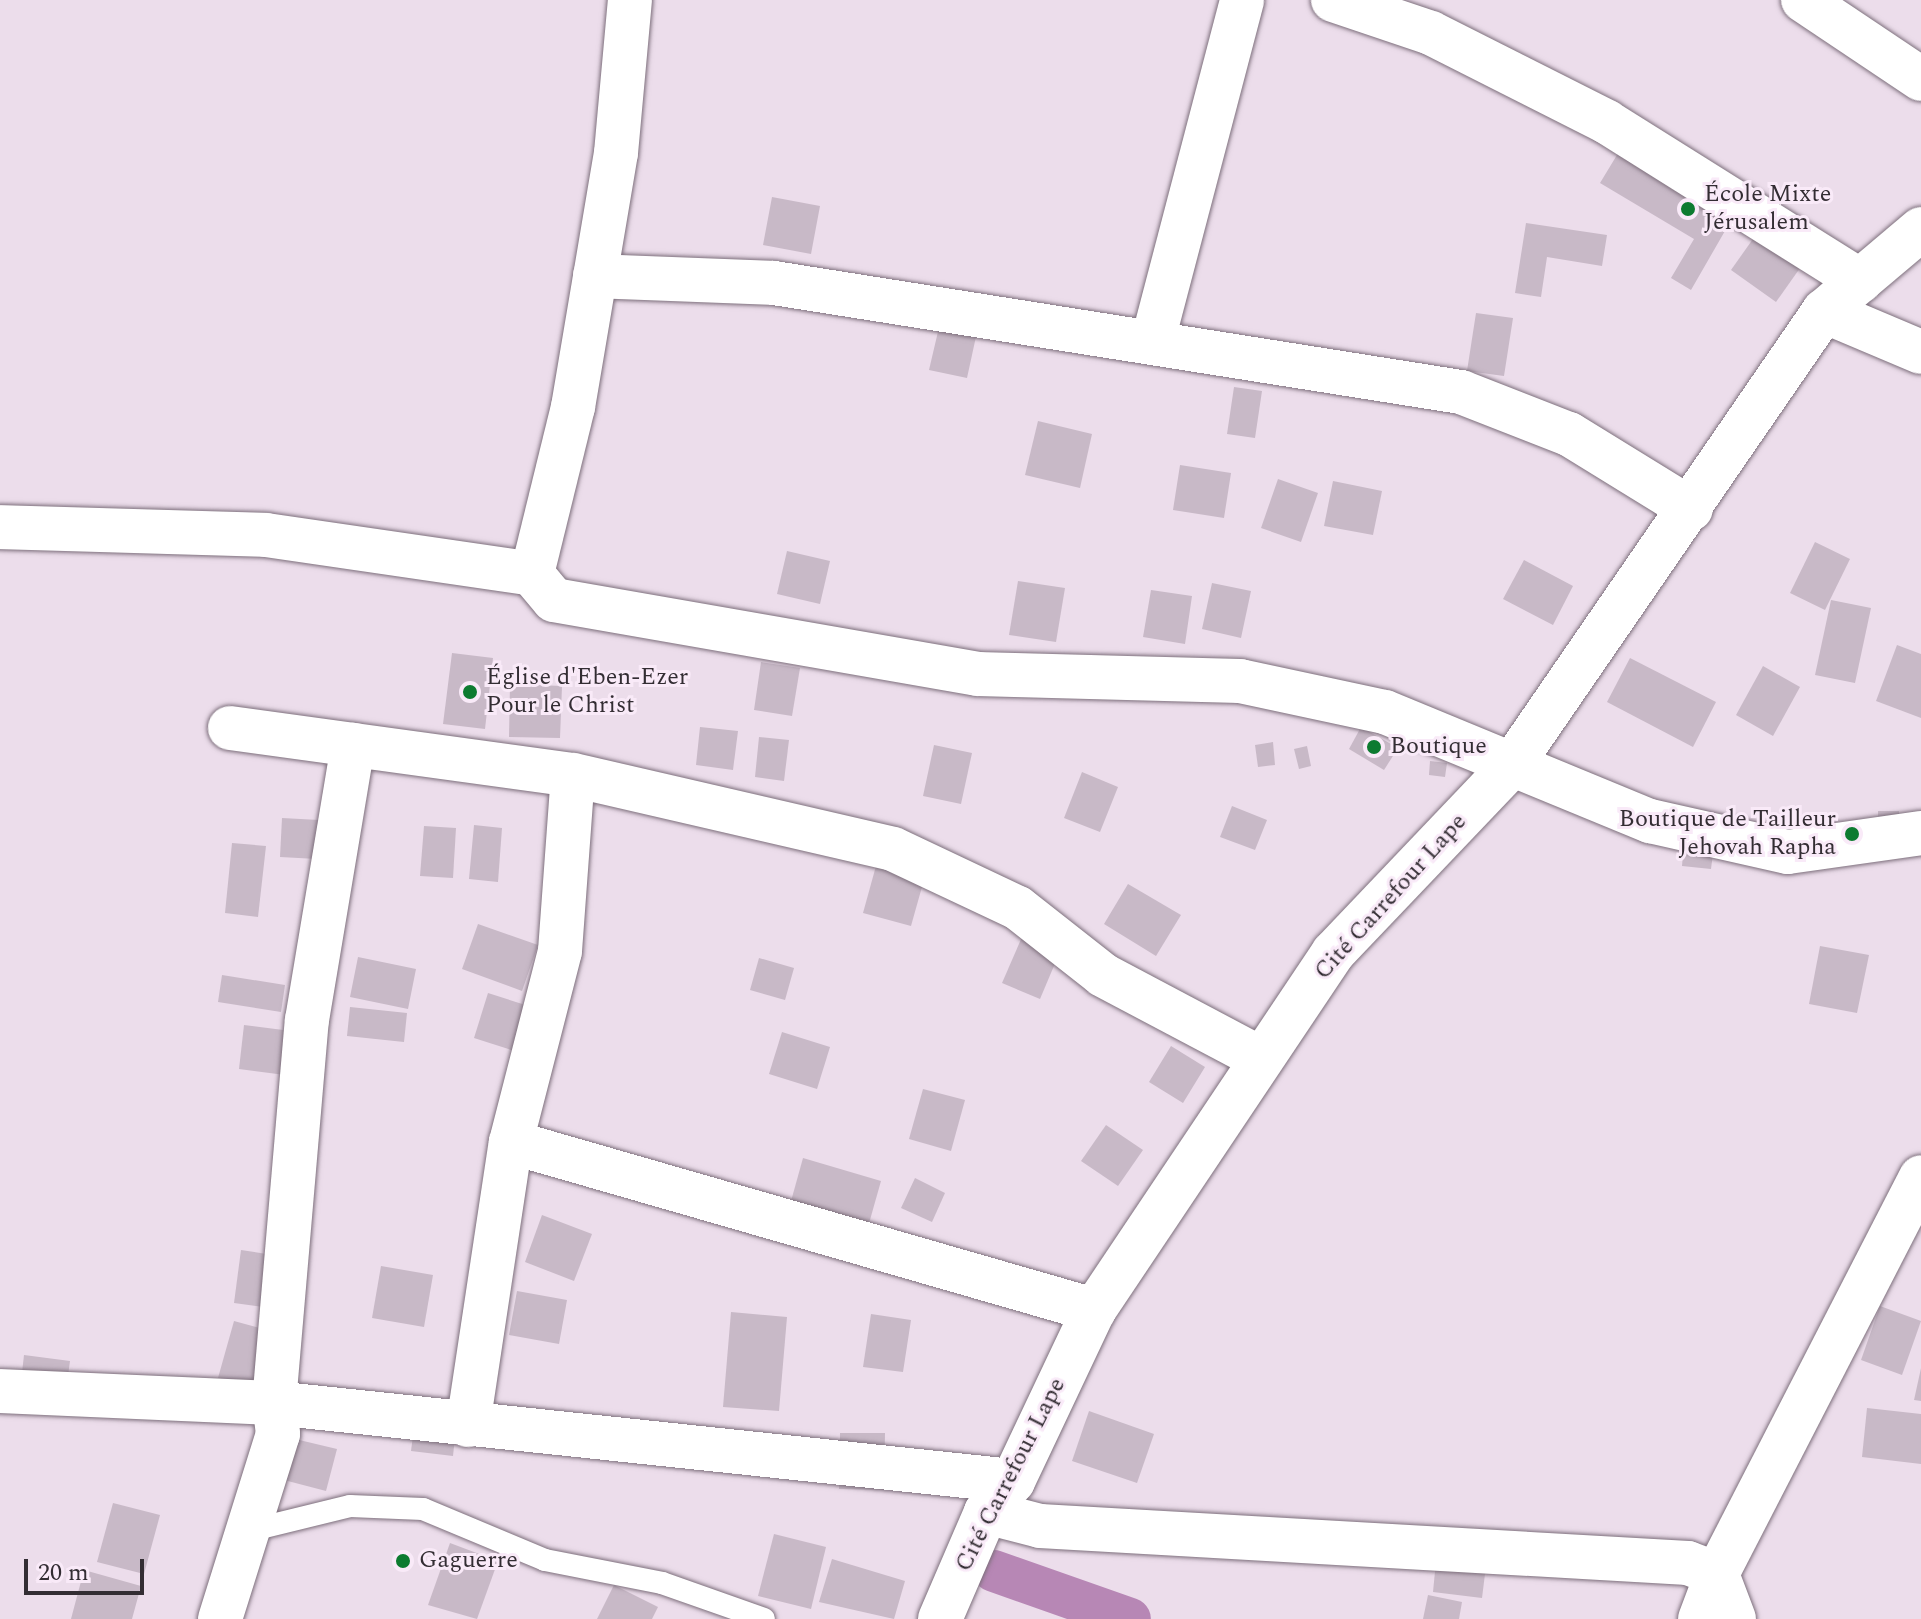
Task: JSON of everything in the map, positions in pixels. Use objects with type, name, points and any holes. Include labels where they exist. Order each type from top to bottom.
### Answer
[{"type":"street","points":[[532,574],[573,407],[616,153],[630,0]]},
{"type":"street","points":[[1153,340],[1242,0]]},
{"type":"street","points":[[1333,0],[1437,16],[1860,281]]},
{"type":"street","points":[[1803,0],[1921,79]]},
{"type":"street","name":"Cité Carrefour Lape","points":[[940,1619],[1094,1310],[1333,953],[1511,766],[1691,509],[1824,311],[1921,229]]},
{"type":"street","points":[[595,276],[774,283],[1153,340],[1461,392],[1569,434],[1691,509]]},
{"type":"street","points":[[1824,311],[1921,352]]},
{"type":"street","points":[[0,527],[266,535],[532,574],[554,600],[977,674],[1240,681],[1385,712],[1650,821],[1788,852],[1921,833]]},
{"type":"street","points":[[230,728],[573,775],[893,849],[1018,908],[1103,975],[1260,1058]]},
{"type":"street","points":[[220,1619],[278,1434],[274,1403],[307,1020],[353,745]]},
{"type":"street","points":[[468,1425],[511,1142],[560,951],[573,775]]},
{"type":"street","points":[[511,1142],[1094,1310]]},
{"type":"street","points":[[1700,1619],[1717,1574],[1921,1177]]},
{"type":"street","points":[[0,1391],[274,1403],[468,1425],[1000,1497],[1040,1526],[1688,1563],[1717,1574],[1734,1619]]},
{"type":"lane","points":[[248,1531],[350,1506],[423,1509],[545,1560],[662,1583],[764,1619]]},
{"type":"building","points":[[1620,150],[1733,217],[1691,290],[1671,278],[1694,239],[1600,183]]},
{"type":"building","points":[[772,197],[820,206],[811,254],[763,245]]},
{"type":"building","points":[[1526,223],[1607,235],[1602,266],[1547,257],[1541,297],[1515,293]]},
{"type":"building","points":[[1760,229],[1805,261],[1776,302],[1731,270]]},
{"type":"building","points":[[1476,313],[1513,318],[1504,376],[1467,371]]},
{"type":"building","points":[[940,323],[977,332],[967,378],[929,370]]},
{"type":"building","points":[[1234,387],[1262,391],[1255,438],[1227,434]]},
{"type":"building","points":[[1038,421],[1092,434],[1080,488],[1025,475]]},
{"type":"building","points":[[1180,465],[1231,473],[1224,518],[1173,510]]},
{"type":"building","points":[[1278,479],[1318,493],[1301,542],[1261,528]]},
{"type":"building","points":[[1333,481],[1382,491],[1373,535],[1324,526]]},
{"type":"building","points":[[1815,542],[1850,559],[1825,610],[1790,593]]},
{"type":"building","points":[[787,551],[830,561],[820,604],[777,594]]},
{"type":"building","points":[[1524,560],[1573,586],[1553,625],[1503,599]]},
{"type":"building","points":[[1018,581],[1065,588],[1056,642],[1009,635]]},
{"type":"building","points":[[1212,583],[1251,591],[1241,638],[1202,629]]},
{"type":"building","points":[[1151,590],[1192,596],[1185,644],[1143,637]]},
{"type":"building","points":[[1831,600],[1871,608],[1855,683],[1815,675]]},
{"type":"building","points":[[1897,645],[1921,654],[1921,718],[1876,701]]},
{"type":"building","points":[[452,653],[493,658],[485,729],[443,724]]},
{"type":"building","points":[[1630,658],[1716,702],[1693,747],[1607,702]]},
{"type":"building","points":[[761,662],[800,668],[792,716],[754,710]]},
{"type":"building","points":[[1763,666],[1800,687],[1773,736],[1736,715]]},
{"type":"building","points":[[510,684],[562,686],[560,738],[509,737]]},
{"type":"building","points":[[700,727],[738,731],[733,770],[696,765]]},
{"type":"building","points":[[1361,727],[1398,748],[1384,770],[1349,749]]},
{"type":"building","points":[[759,737],[789,740],[784,781],[755,777]]},
{"type":"building","points":[[1273,742],[1275,765],[1258,767],[1255,745]]},
{"type":"building","points":[[934,745],[972,753],[961,804],[923,796]]},
{"type":"building","points":[[1307,746],[1311,766],[1299,769],[1294,749]]},
{"type":"building","points":[[1430,761],[1447,763],[1445,777],[1429,775]]},
{"type":"building","points":[[1082,772],[1118,787],[1100,832],[1064,818]]},
{"type":"building","points":[[1232,806],[1267,820],[1255,850],[1220,837]]},
{"type":"building","points":[[1878,811],[1899,811],[1899,834],[1878,834]]},
{"type":"building","points":[[282,818],[319,820],[317,859],[280,857]]},
{"type":"building","points":[[474,825],[502,828],[498,882],[469,879]]},
{"type":"building","points":[[424,826],[456,828],[453,878],[420,876]]},
{"type":"building","points":[[1684,842],[1714,846],[1711,869],[1682,866]]},
{"type":"building","points":[[232,843],[266,846],[258,917],[225,913]]},
{"type":"building","points":[[879,855],[927,869],[911,926],[863,913]]},
{"type":"building","points":[[1128,884],[1181,915],[1156,956],[1104,924]]},
{"type":"building","points":[[478,924],[538,945],[522,991],[462,969]]},
{"type":"building","points":[[1022,937],[1059,954],[1040,999],[1002,983]]},
{"type":"building","points":[[1820,946],[1869,955],[1857,1013],[1809,1004]]},
{"type":"building","points":[[358,957],[416,969],[408,1009],[350,997]]},
{"type":"building","points":[[759,958],[794,968],[785,1000],[750,990]]},
{"type":"building","points":[[222,975],[285,985],[281,1012],[218,1002]]},
{"type":"building","points":[[488,993],[538,1009],[524,1054],[474,1038]]},
{"type":"building","points":[[350,1007],[407,1013],[404,1042],[347,1036]]},
{"type":"building","points":[[244,1025],[291,1031],[285,1075],[239,1069]]},
{"type":"building","points":[[782,1032],[830,1047],[817,1089],[769,1074]]},
{"type":"building","points":[[1171,1046],[1205,1067],[1183,1103],[1149,1082]]},
{"type":"building","points":[[923,1089],[965,1100],[951,1151],[909,1139]]},
{"type":"building","points":[[1106,1125],[1143,1150],[1118,1186],[1081,1161]]},
{"type":"building","points":[[803,1158],[881,1181],[866,1234],[788,1212]]},
{"type":"building","points":[[915,1178],[945,1193],[932,1222],[901,1208]]},
{"type":"building","points":[[542,1215],[592,1234],[574,1281],[525,1262]]},
{"type":"building","points":[[241,1250],[279,1256],[271,1308],[234,1303]]},
{"type":"building","points":[[381,1266],[433,1275],[424,1327],[372,1318]]},
{"type":"building","points":[[517,1291],[567,1300],[559,1344],[509,1335]]},
{"type":"building","points":[[1880,1306],[1921,1321],[1902,1375],[1861,1360]]},
{"type":"building","points":[[731,1312],[787,1317],[779,1411],[723,1407]]},
{"type":"building","points":[[871,1314],[911,1320],[903,1372],[863,1367]]},
{"type":"building","points":[[234,1321],[271,1331],[254,1388],[218,1378]]},
{"type":"building","points":[[24,1355],[70,1361],[63,1413],[18,1408]]},
{"type":"building","points":[[1921,1368],[1921,1401],[1914,1400]]},
{"type":"building","points":[[1867,1408],[1921,1414],[1921,1464],[1862,1457]]},
{"type":"building","points":[[1089,1411],[1154,1434],[1137,1483],[1072,1461]]},
{"type":"building","points":[[416,1413],[457,1419],[453,1456],[411,1451]]},
{"type":"building","points":[[840,1433],[885,1433],[884,1490],[839,1489]]},
{"type":"building","points":[[295,1439],[337,1449],[326,1491],[284,1480]]},
{"type":"building","points":[[113,1503],[160,1515],[144,1574],[97,1562]]},
{"type":"building","points":[[774,1534],[826,1547],[811,1609],[758,1596]]},
{"type":"building","points":[[450,1543],[498,1561],[477,1619],[428,1605]]},
{"type":"building","points":[[1437,1551],[1487,1558],[1482,1598],[1433,1592]]},
{"type":"building","points":[[832,1559],[905,1581],[894,1619],[819,1602]]},
{"type":"building","points":[[84,1570],[141,1586],[132,1619],[71,1619]]},
{"type":"building","points":[[614,1585],[658,1607],[652,1619],[597,1619]]},
{"type":"building","points":[[1428,1595],[1462,1602],[1459,1619],[1423,1619]]},
{"type":"waterway","points":[[994,1571],[1130,1619]]},
{"type":"place","name":"École Mixte Jérusalem","points":[[1688,209]]},
{"type":"place","name":"Église d'Eben-Ezer Pour le Christ","points":[[470,692]]},
{"type":"place","name":"Boutique","points":[[1374,747]]},
{"type":"place","name":"Boutique de Tailleur Jehovah Rapha","points":[[1852,834]]},
{"type":"place","name":"Gaguerre","points":[[403,1561]]}]
